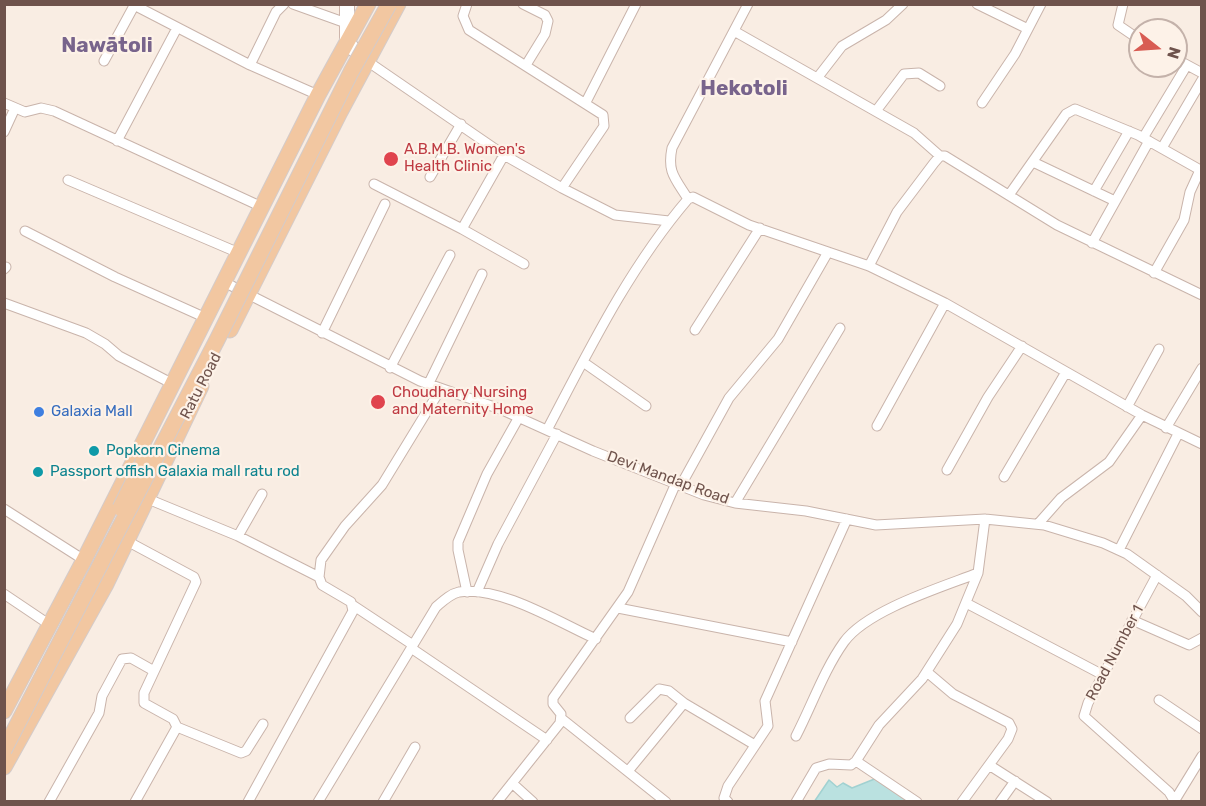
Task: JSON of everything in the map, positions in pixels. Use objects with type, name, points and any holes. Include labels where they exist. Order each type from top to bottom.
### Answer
[{"type":"main road","name":"Ratu Road","points":[[4,711],[84,560],[318,95],[368,4]]},
{"type":"main road","points":[[4,728],[208,336],[342,68],[378,4]]},
{"type":"main road","points":[[4,750],[212,351],[351,72],[389,4]]},
{"type":"main road","name":"Ratu Road","points":[[4,767],[127,542],[176,436],[398,4]]},
{"type":"street","points":[[250,65],[276,12],[284,4]]},
{"type":"street","points":[[293,4],[346,22]]},
{"type":"street","points":[[347,4],[347,43],[367,61],[504,155],[615,215],[669,221]]},
{"type":"street","points":[[467,4],[463,16],[469,30],[586,102],[603,115],[604,126],[562,188]]},
{"type":"street","points":[[523,4],[545,15],[548,21],[545,34],[526,65]]},
{"type":"street","points":[[586,102],[636,4]]},
{"type":"street","points":[[688,198],[671,172],[669,164],[672,148],[748,4]]},
{"type":"street","points":[[818,76],[842,46],[886,20],[903,4]]},
{"type":"street","points":[[977,4],[1028,29]]},
{"type":"street","points":[[982,103],[1010,62],[1041,4]]},
{"type":"street","points":[[1123,4],[1118,25],[1128,32]]},
{"type":"street","points":[[104,61],[134,5],[250,65],[318,95]]},
{"type":"street","points":[[117,141],[177,28]]},
{"type":"street","points":[[734,31],[818,76],[914,133],[940,156],[952,158],[1057,225],[1202,295]]},
{"type":"street","points":[[1188,66],[1202,73]]},
{"type":"street","points":[[876,111],[904,74],[919,74],[940,86]]},
{"type":"street","points":[[1092,243],[1180,78]]},
{"type":"street","points":[[1162,148],[1202,80]]},
{"type":"street","points":[[4,103],[25,112],[46,108],[262,207]]},
{"type":"street","points":[[4,132],[15,108]]},
{"type":"street","points":[[1009,195],[1071,109],[1080,110],[1162,148],[1201,170],[1190,192],[1186,214],[1154,273]]},
{"type":"street","points":[[430,177],[460,124]]},
{"type":"street","points":[[1095,191],[1129,131]]},
{"type":"street","points":[[462,229],[504,155]]},
{"type":"street","points":[[869,266],[897,212],[940,156]]},
{"type":"street","points":[[1033,162],[1115,201]]},
{"type":"street","points":[[68,180],[239,253]]},
{"type":"street","points":[[374,184],[524,264]]},
{"type":"street","points":[[547,430],[602,325],[669,221],[688,198]]},
{"type":"street","points":[[688,198],[700,198],[727,215],[869,266],[945,303],[1127,407],[1202,444]]},
{"type":"street","points":[[322,333],[385,204]]},
{"type":"street","points":[[695,330],[760,228]]},
{"type":"street","points":[[25,231],[115,277],[206,318]]},
{"type":"street","points":[[666,801],[562,719],[553,698],[618,609],[635,578],[678,484],[729,398],[778,339],[828,252]]},
{"type":"street","points":[[390,368],[450,255]]},
{"type":"street","points":[[428,385],[482,274]]},
{"type":"street","name":"Devi Mandap Road","points":[[224,282],[390,368],[428,385],[519,417],[678,484],[735,503],[772,506],[889,526],[985,519],[1038,524],[1089,538],[1119,550],[1186,596],[1201,610]]},
{"type":"street","points":[[4,303],[86,333],[105,344],[119,356],[173,384]]},
{"type":"street","points":[[877,426],[945,303]]},
{"type":"street","points":[[735,503],[840,328]]},
{"type":"street","points":[[947,470],[988,397],[1022,346]]},
{"type":"street","points":[[1127,407],[1159,349]]},
{"type":"street","points":[[583,362],[646,406]]},
{"type":"street","points":[[1166,428],[1202,368]]},
{"type":"street","points":[[1004,477],[1066,372]]},
{"type":"street","points":[[440,390],[382,485],[327,549],[321,560],[319,577],[322,585],[547,740]]},
{"type":"street","points":[[1038,524],[1061,498],[1108,462],[1142,415]]},
{"type":"street","points":[[472,592],[458,542],[487,474],[519,417]]},
{"type":"street","points":[[472,592],[557,434]]},
{"type":"street","points":[[1119,550],[1178,434]]},
{"type":"street","points":[[238,536],[262,495]]},
{"type":"street","points":[[148,499],[238,536],[319,577]]},
{"type":"street","points":[[4,509],[84,560]]},
{"type":"street","points":[[728,801],[724,798],[725,792],[768,726],[765,701],[847,519]]},
{"type":"street","points":[[796,801],[816,768],[829,764],[851,765],[879,725],[927,672],[968,604],[978,573],[985,519]]},
{"type":"street","points":[[127,542],[194,577],[196,582],[144,693],[144,703],[173,719],[177,728],[242,753],[246,752],[263,724]]},
{"type":"street","points":[[796,736],[830,664],[850,635],[891,608],[978,573]]},
{"type":"street","name":"Road Number 1","points":[[1157,575],[1084,710],[1084,716],[1169,792],[1175,801]]},
{"type":"street","points":[[318,801],[436,607],[447,597],[458,592],[472,592],[510,600],[596,639]]},
{"type":"street","points":[[4,594],[50,625]]},
{"type":"street","points":[[968,604],[1103,675]]},
{"type":"street","points":[[248,801],[348,623],[354,606]]},
{"type":"street","points":[[618,609],[792,642]]},
{"type":"street","points":[[1132,620],[1179,643],[1189,645],[1202,638]]},
{"type":"street","points":[[49,801],[99,713],[102,696],[122,659],[131,658],[154,671]]},
{"type":"street","points":[[927,672],[953,693],[1009,723],[1011,734],[962,801]]},
{"type":"street","points":[[630,718],[659,689],[669,691],[684,703],[755,745]]},
{"type":"street","points":[[1159,700],[1202,729]]},
{"type":"street","points":[[629,770],[684,703]]},
{"type":"street","points":[[497,801],[562,719]]},
{"type":"street","points":[[135,801],[177,728]]},
{"type":"street","points":[[383,801],[415,747]]},
{"type":"street","points":[[1175,801],[1202,756]]},
{"type":"street","points":[[855,761],[917,801]]},
{"type":"street","points":[[989,765],[1047,801]]},
{"type":"street","points":[[1000,801],[1015,781]]},
{"type":"street","points":[[512,783],[533,801]]},
{"type":"water","points":[[877,778],[911,802],[814,802],[829,780],[837,787],[843,783],[852,788]]},
{"type":"place","name":"A.B.M.B. Women's Health Clinic","points":[[391,159]]},
{"type":"place","name":"Choudhary Nursing and Maternity Home","points":[[378,402]]},
{"type":"place","name":"Galaxia Mall","points":[[39,412]]},
{"type":"place","name":"Popkorn Cinema","points":[[94,451]]},
{"type":"place","name":"Passport offish Galaxia mall ratu rod","points":[[38,472]]},
{"type":"district","name":"Nawātoli","points":[[107,46]]},
{"type":"district","name":"Hekotoli","points":[[744,89]]}]
